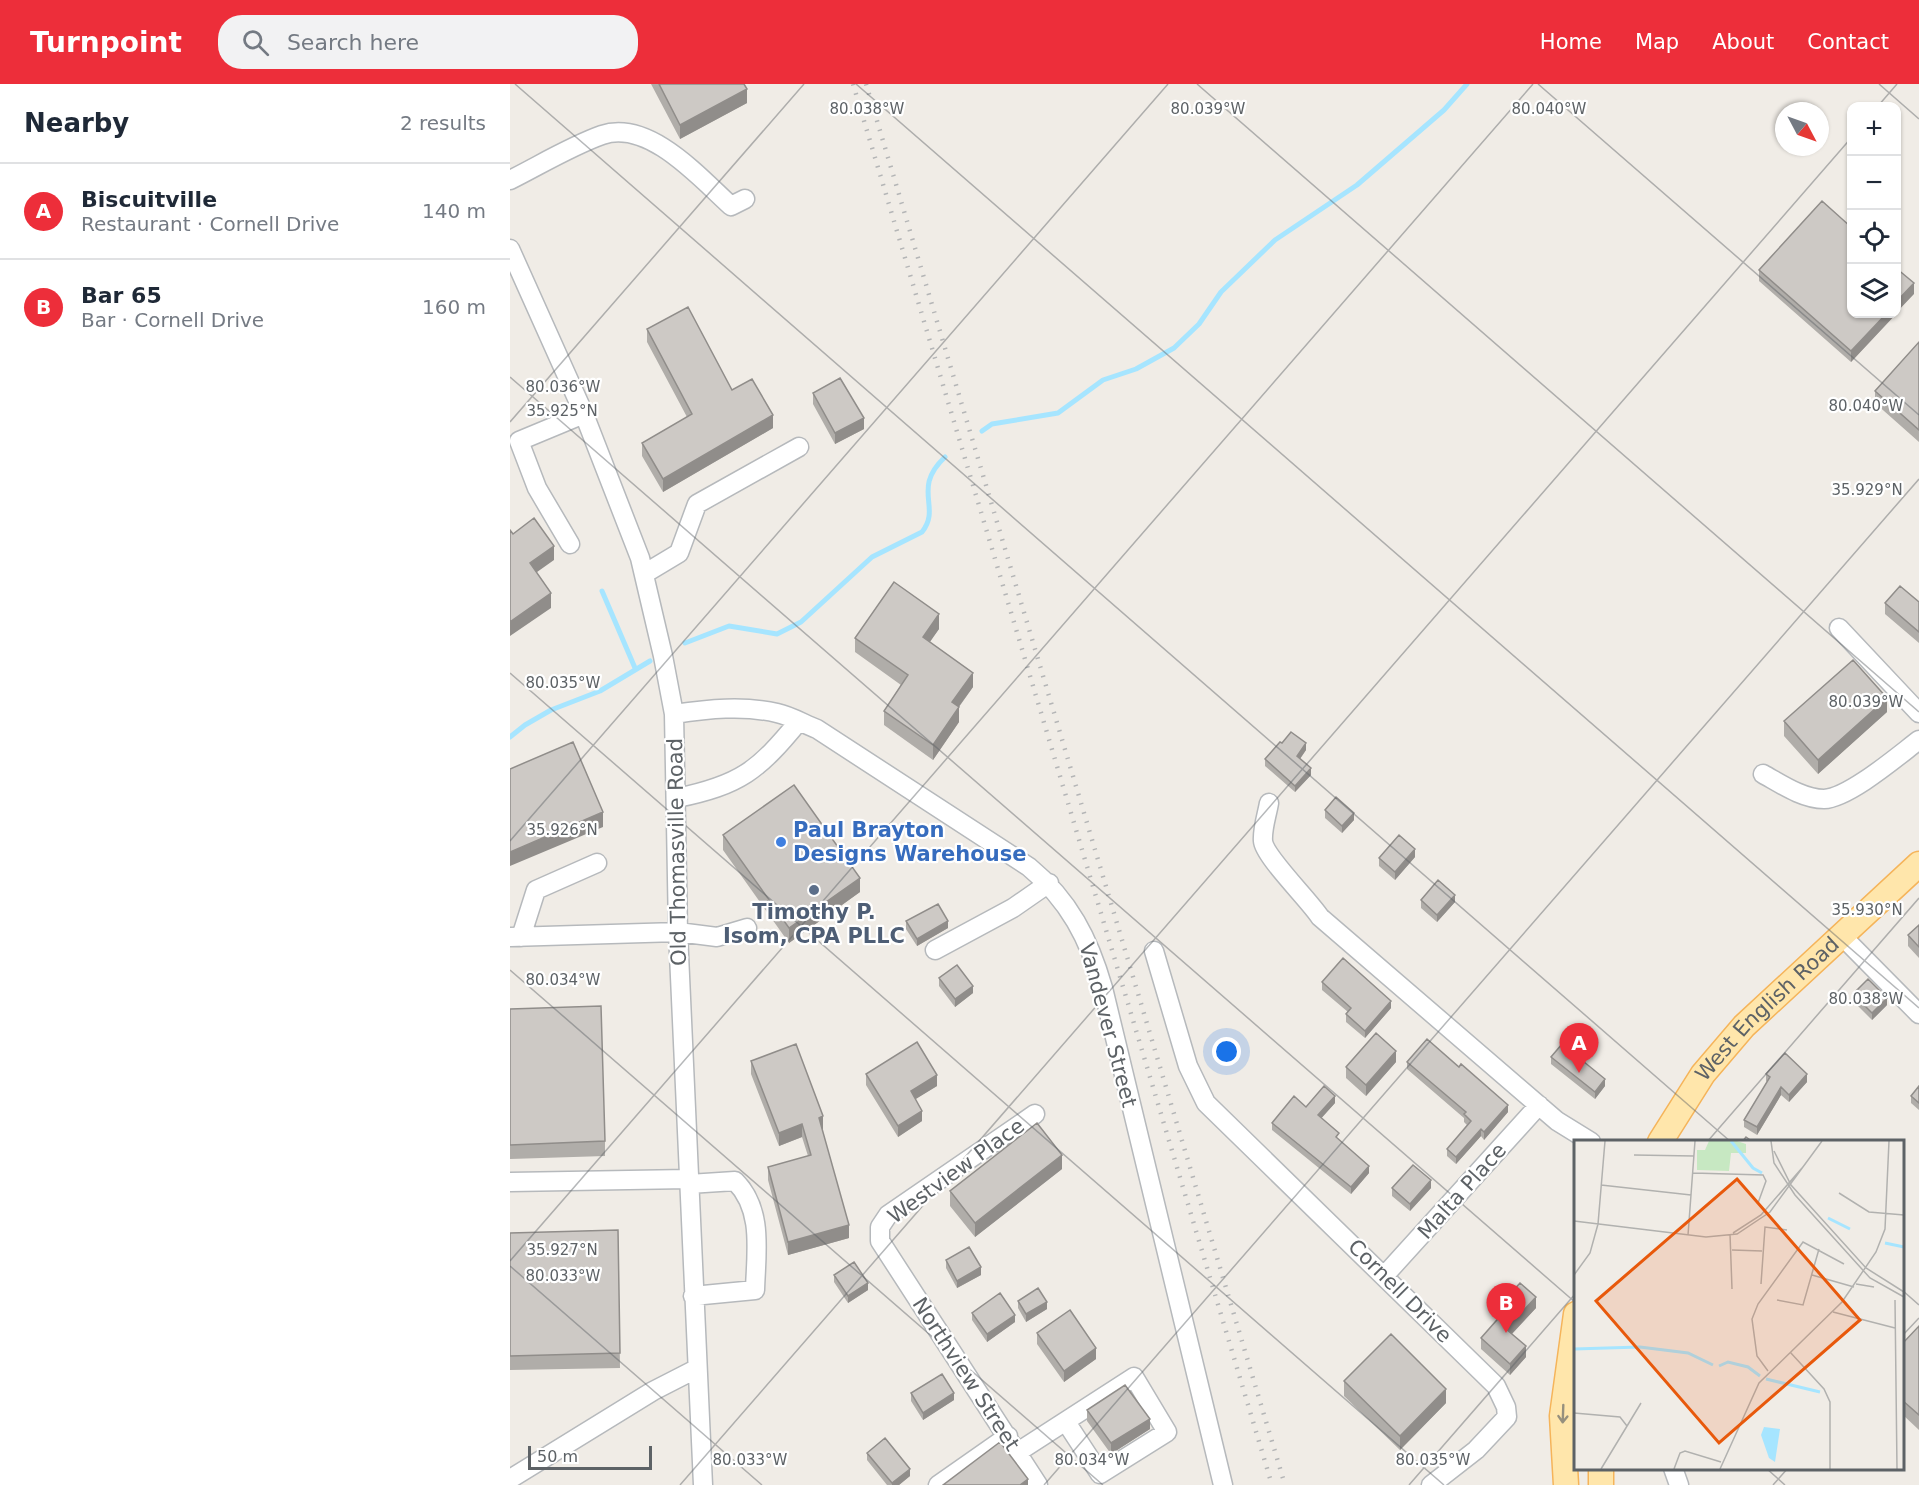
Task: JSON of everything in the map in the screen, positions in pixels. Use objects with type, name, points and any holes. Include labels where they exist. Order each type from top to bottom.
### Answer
[{"type":"main road","name":"West English Road","points":[[1661,1140],[1703,1074],[1744,1026],[1919,864]]},
{"type":"main road","points":[[1566,1485],[1562,1416],[1574,1322]]},
{"type":"main road","points":[[1600,1470],[1601,1485]]},
{"type":"street","points":[[510,180],[604,135],[625,133],[650,139],[682,162],[731,206],[745,199]]},
{"type":"street","name":"Old Thomasville Road","points":[[510,249],[584,414],[621,506],[644,574],[674,714],[678,932],[703,1485]]},
{"type":"street","points":[[570,544],[537,488],[515,441],[584,414]]},
{"type":"street","points":[[644,574],[678,553],[698,504],[799,447]]},
{"type":"street","points":[[1839,628],[1919,713]]},
{"type":"street","name":"Vandever Street","points":[[674,714],[713,708],[747,708],[779,713],[817,729],[1008,852],[1048,883],[1072,914],[1094,957],[1223,1485]]},
{"type":"street","points":[[677,798],[734,783],[772,755],[799,721]]},
{"type":"street","points":[[1763,774],[1798,793],[1825,799],[1857,785],[1919,740]]},
{"type":"street","points":[[1269,803],[1263,842],[1269,857],[1307,897],[1320,917],[1557,1121],[1588,1140]]},
{"type":"street","points":[[597,863],[536,890],[515,937],[678,932],[717,937],[747,928]]},
{"type":"street","points":[[935,950],[1013,908],[1048,883]]},
{"type":"street","points":[[1842,936],[1919,1014]]},
{"type":"street","name":"Cornell Drive","points":[[1154,951],[1188,1066],[1206,1102],[1496,1386],[1508,1417],[1476,1450],[1431,1485]]},
{"type":"street","name":"Malta Place","points":[[1385,1275],[1539,1106]]},
{"type":"street","name":"Westview Place","points":[[894,1263],[880,1241],[880,1227],[888,1215],[1035,1114]]},
{"type":"street","points":[[510,1182],[735,1181],[745,1190],[757,1234],[755,1290],[693,1296]]},
{"type":"street","name":"Northview Street","points":[[894,1263],[1038,1485]]},
{"type":"street","points":[[510,1479],[643,1397],[696,1369]]},
{"type":"street","points":[[1018,1452],[1134,1377],[1167,1432],[1100,1474],[1066,1422]]},
{"type":"street","points":[[938,1485],[1008,1436]]},
{"type":"street","points":[[1674,1470],[1679,1485]]},
{"type":"building","points":[[659,84],[744,84],[747,89],[680,125]]},
{"type":"building","points":[[1822,201],[1847,223],[1847,318],[1882,318],[1851,351],[1759,270]]},
{"type":"building","points":[[1901,272],[1914,283],[1901,297]]},
{"type":"building","points":[[688,307],[732,390],[752,379],[773,415],[663,479],[642,443],[692,414],[647,329]]},
{"type":"building","points":[[1919,342],[1919,430],[1875,391]]},
{"type":"building","points":[[840,378],[864,418],[835,433],[813,393]]},
{"type":"building","points":[[534,518],[554,546],[530,563],[551,593],[510,622],[510,530],[513,534]]},
{"type":"building","points":[[894,582],[939,614],[923,637],[973,673],[952,702],[959,707],[933,745],[884,711],[908,675],[855,638]]},
{"type":"building","points":[[1900,586],[1919,602],[1919,632],[1885,603]]},
{"type":"building","points":[[1853,660],[1887,698],[1818,760],[1784,721]]},
{"type":"building","points":[[1291,732],[1306,743],[1297,756],[1311,768],[1295,786],[1265,759]]},
{"type":"building","points":[[573,742],[603,812],[510,852],[510,769]]},
{"type":"building","points":[[794,785],[860,878],[789,928],[723,835]]},
{"type":"building","points":[[1336,797],[1354,813],[1342,826],[1325,810]]},
{"type":"building","points":[[1399,835],[1415,849],[1395,872],[1379,858]]},
{"type":"building","points":[[1438,880],[1455,895],[1437,915],[1421,900]]},
{"type":"building","points":[[938,904],[948,921],[917,939],[906,921]]},
{"type":"building","points":[[1919,925],[1919,947],[1908,935]]},
{"type":"building","points":[[1343,958],[1391,1001],[1365,1031],[1346,1014],[1351,1008],[1322,982]]},
{"type":"building","points":[[957,965],[973,986],[955,999],[939,978]]},
{"type":"building","points":[[1868,979],[1887,998],[1872,1013],[1853,994]]},
{"type":"building","points":[[601,1006],[605,1141],[510,1145],[510,1009]]},
{"type":"building","points":[[1376,1033],[1396,1051],[1366,1085],[1346,1067]]},
{"type":"building","points":[[1427,1039],[1459,1067],[1461,1064],[1508,1105],[1484,1132],[1481,1129],[1456,1157],[1447,1149],[1471,1121],[1464,1114],[1466,1112],[1407,1062]]},
{"type":"building","points":[[917,1042],[937,1075],[911,1091],[922,1111],[898,1126],[866,1074]]},
{"type":"building","points":[[796,1044],[823,1116],[819,1118],[849,1225],[788,1242],[768,1167],[811,1155],[802,1124],[779,1133],[751,1061]]},
{"type":"building","points":[[1562,1044],[1605,1079],[1595,1092],[1551,1057]]},
{"type":"building","points":[[1785,1053],[1807,1074],[1789,1095],[1781,1087],[1757,1127],[1744,1120],[1770,1077],[1766,1074]]},
{"type":"building","points":[[1324,1086],[1335,1096],[1318,1115],[1339,1133],[1336,1137],[1369,1166],[1351,1187],[1272,1123],[1294,1096],[1306,1107]]},
{"type":"building","points":[[1919,1086],[1919,1103],[1911,1096]]},
{"type":"building","points":[[1037,1123],[1062,1155],[975,1223],[950,1191]]},
{"type":"building","points":[[1413,1165],[1431,1180],[1410,1204],[1392,1188]]},
{"type":"building","points":[[618,1230],[620,1353],[510,1356],[510,1233]]},
{"type":"building","points":[[969,1247],[981,1267],[957,1281],[946,1260]]},
{"type":"building","points":[[854,1262],[868,1283],[848,1296],[834,1275]]},
{"type":"building","points":[[1520,1283],[1536,1297],[1506,1329],[1526,1346],[1510,1364],[1481,1338],[1503,1313],[1497,1308]]},
{"type":"building","points":[[1038,1288],[1047,1302],[1026,1314],[1018,1301]]},
{"type":"building","points":[[1000,1293],[1015,1315],[987,1334],[972,1313]]},
{"type":"building","points":[[1070,1310],[1096,1348],[1064,1371],[1037,1333]]},
{"type":"building","points":[[1919,1326],[1919,1415],[1904,1402],[1904,1342]]},
{"type":"building","points":[[1391,1334],[1446,1389],[1400,1436],[1344,1381]]},
{"type":"building","points":[[942,1374],[954,1393],[923,1413],[911,1393]]},
{"type":"building","points":[[1125,1385],[1150,1419],[1111,1443],[1087,1410]]},
{"type":"building","points":[[885,1438],[910,1469],[892,1483],[867,1453]]},
{"type":"building","points":[[1000,1442],[1028,1479],[1020,1485],[943,1485]]},
{"type":"waterway","points":[[982,431],[992,424],[1058,413],[1103,380],[1136,369],[1174,348],[1199,324],[1221,292],[1275,240],[1357,185],[1444,110],[1467,84]]},
{"type":"waterway","points":[[685,643],[729,626],[777,634],[801,622],[872,557],[922,532],[929,514],[930,479],[935,468],[945,457]]},
{"type":"waterway","points":[[602,591],[635,668]]},
{"type":"waterway","points":[[510,737],[551,710],[600,691],[650,661]]},
{"type":"railway","points":[[853,84],[1272,1485]]},
{"type":"railway","points":[[866,84],[1285,1485]]},
{"type":"place","name":"Paul Brayton Designs Warehouse","points":[[781,842]]},
{"type":"place","name":"Timothy P. Isom, CPA PLLC","points":[[814,890]]},
{"type":"place","name":"Biscuitville","points":[[1579,1073]]},
{"type":"place","name":"Bar 65","points":[[1506,1333]]}]
